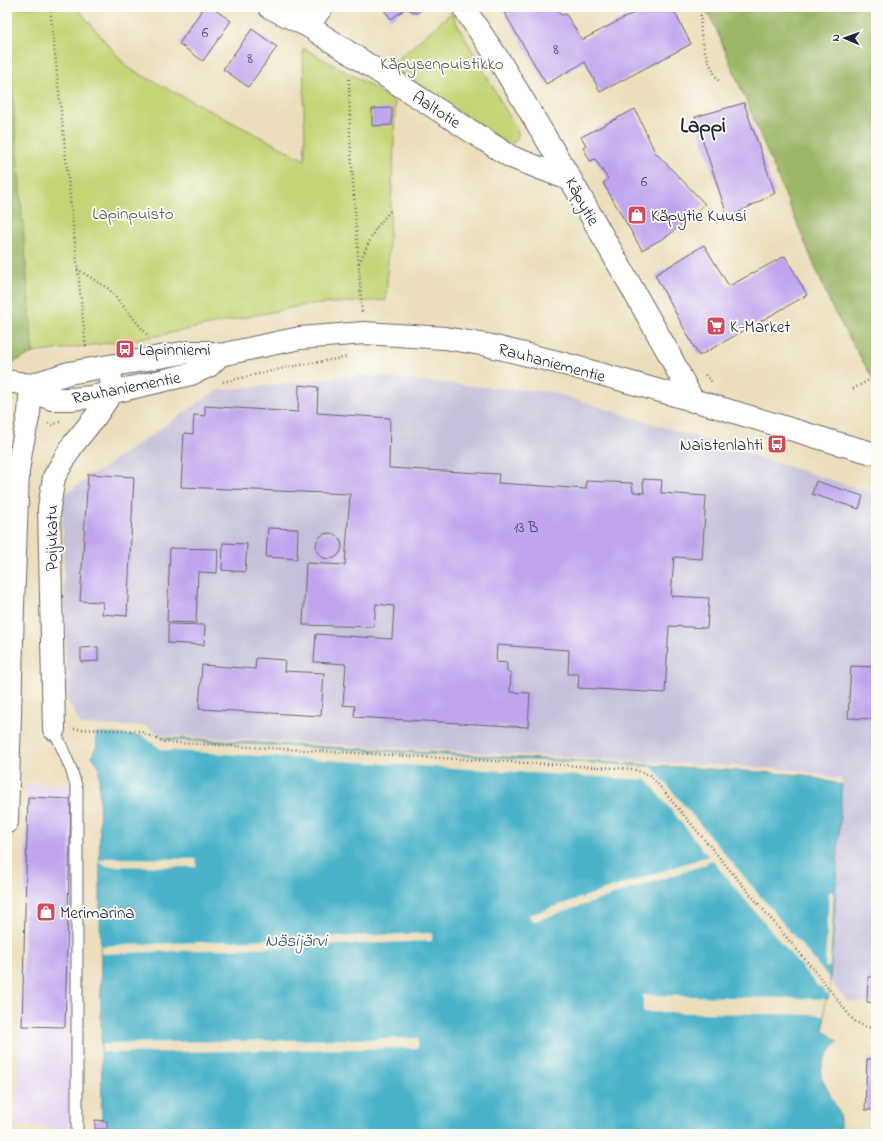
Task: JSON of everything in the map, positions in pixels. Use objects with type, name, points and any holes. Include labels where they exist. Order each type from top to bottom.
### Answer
[{"type":"street","name":"Aaltotie","points":[[269,7],[308,26],[510,157],[571,180]]},
{"type":"street","points":[[308,26],[322,7]]},
{"type":"street","name":"Käpytie","points":[[463,7],[499,60],[571,180],[668,352],[693,401]]},
{"type":"street","name":"Rauhaniementie","points":[[7,382],[31,384],[69,373],[188,352],[206,352],[220,355],[300,338],[364,334],[445,338],[487,345],[550,360],[876,454]]},
{"type":"street","name":"Rauhaniementie","points":[[31,384],[42,395],[52,399],[62,400],[92,397],[191,374],[209,366],[220,355]]},
{"type":"street","points":[[110,366],[112,392]]},
{"type":"street","points":[[7,822],[10,608],[18,472],[29,414],[31,384]]},
{"type":"street","name":"Poijukatu","points":[[54,729],[49,508],[54,477],[72,446],[96,416],[112,392]]},
{"type":"lane","points":[[54,729],[77,789],[77,1134]]},
{"type":"path","points":[[50,7],[86,355]]},
{"type":"path","points":[[701,7],[701,32],[704,49],[719,82]]},
{"type":"path","points":[[349,74],[350,138],[362,318]]},
{"type":"path","points":[[358,263],[376,228],[391,210]]},
{"type":"path","points":[[77,269],[109,289],[149,338]]},
{"type":"path","points":[[219,383],[289,367],[348,357]]},
{"type":"path","points":[[704,374],[717,386]]},
{"type":"path","points":[[853,389],[876,376]]},
{"type":"path","points":[[84,730],[140,731],[164,742],[632,769],[650,775],[854,1021],[866,1027],[876,1028]]},
{"type":"shaded area","points":[[360,375],[552,392],[876,494],[876,1004],[847,1001],[830,981],[842,785],[841,779],[799,770],[161,735],[146,726],[81,725],[67,700],[62,496],[216,391]]},
{"type":"shaded area","points":[[27,784],[77,786],[69,1128],[16,1126]]},
{"type":"green space","name":"Lapinpuisto","points":[[7,7],[76,7],[128,68],[305,160],[303,48],[368,84],[395,103],[386,300],[305,305],[151,337],[33,353],[12,363],[7,363]]},
{"type":"green space","points":[[704,7],[876,7],[876,384],[833,310],[714,24]]},
{"type":"green space","name":"Käpysenpuistikko","points":[[451,13],[518,132],[518,137],[513,143],[508,144],[390,66]]},
{"type":"green space","points":[[7,21],[33,353],[12,363],[7,363]]},
{"type":"water","name":"Näsijärvi","points":[[96,733],[804,775],[842,785],[830,981],[828,999],[825,999],[824,1031],[838,1041],[828,1053],[821,1072],[821,1077],[840,1115],[840,1129],[823,1129],[822,1134],[102,1134],[99,766],[92,756],[97,746]]},
{"type":"pier","points":[[140,734],[158,736],[165,740],[652,767],[829,978],[828,995],[820,986],[818,987],[712,860],[706,862],[707,864],[532,922],[529,915],[708,856],[647,780],[162,750]]},
{"type":"pier","points":[[105,858],[196,859],[196,867],[106,866],[105,864],[100,864],[100,860],[105,860]]},
{"type":"pier","points":[[829,892],[834,892],[830,967],[825,967]]},
{"type":"pier","points":[[432,933],[432,941],[101,954],[101,946]]},
{"type":"pier","points":[[643,995],[825,999],[824,1015],[643,1012]]},
{"type":"pier","points":[[418,1038],[418,1048],[102,1052],[102,1045],[111,1043]]},
{"type":"pier","points":[[596,1125],[619,1126],[619,1134],[596,1134]]},
{"type":"building","points":[[204,7],[211,7],[231,21],[203,61],[179,44]]},
{"type":"building","points":[[382,7],[408,7],[391,19]]},
{"type":"building","points":[[408,7],[421,7],[420,11],[416,13],[411,11]]},
{"type":"building","points":[[501,7],[556,7],[561,15],[566,14],[582,40],[645,7],[672,7],[691,44],[600,92],[585,62],[546,84]]},
{"type":"building","points":[[252,29],[277,47],[248,87],[223,69]]},
{"type":"building","points":[[744,103],[775,193],[728,218],[695,117]]},
{"type":"building","points":[[392,108],[392,125],[372,126],[372,109]]},
{"type":"building","points":[[635,109],[655,152],[705,204],[669,235],[642,250],[603,183],[608,179],[595,159],[590,161],[583,147],[586,145],[581,137]]},
{"type":"building","points":[[704,245],[729,286],[785,256],[807,295],[699,356],[655,275]]},
{"type":"building","points":[[299,385],[318,387],[317,413],[390,418],[389,468],[499,474],[498,483],[586,489],[586,481],[632,483],[633,492],[644,493],[643,479],[662,480],[661,493],[706,496],[702,559],[674,557],[671,596],[709,598],[707,628],[669,626],[665,693],[578,688],[579,674],[568,674],[569,650],[497,645],[496,662],[507,663],[507,672],[511,672],[510,692],[530,693],[528,727],[354,717],[355,706],[343,705],[346,664],[314,662],[316,634],[392,639],[394,606],[376,604],[374,627],[303,625],[306,563],[345,565],[350,494],[181,487],[184,433],[193,434],[194,415],[205,416],[205,406],[298,412]]},
{"type":"building","points":[[88,474],[134,477],[127,616],[102,614],[103,602],[80,601]]},
{"type":"building","points":[[816,481],[863,496],[859,509],[812,494]]},
{"type":"building","points":[[268,528],[298,529],[297,559],[266,557]]},
{"type":"building","points":[[329,533],[338,537],[342,546],[338,555],[329,559],[320,555],[316,546],[320,537]]},
{"type":"building","points":[[223,543],[247,544],[245,572],[222,570]]},
{"type":"building","points":[[170,548],[218,549],[217,573],[198,572],[196,623],[167,622]]},
{"type":"building","points":[[168,624],[205,625],[204,645],[168,643]]},
{"type":"building","points":[[98,647],[98,661],[81,662],[81,648]]},
{"type":"building","points":[[256,658],[285,660],[284,671],[324,673],[321,716],[199,709],[202,665],[255,669]]},
{"type":"building","points":[[851,666],[876,667],[876,719],[848,718]]},
{"type":"building","name":"Merimarina","points":[[28,797],[71,799],[65,1027],[22,1026]]},
{"type":"building","points":[[868,977],[876,977],[876,1003],[867,1002]]},
{"type":"building","points":[[867,1059],[876,1059],[876,1110],[865,1110]]},
{"type":"building","points":[[95,1120],[107,1121],[107,1129],[95,1129]]},
{"type":"place","name":"Käpytie Kuusi","points":[[637,215]]},
{"type":"place","name":"K-Market","points":[[716,326]]},
{"type":"place","name":"Lapinniemi","points":[[125,349]]},
{"type":"place","name":"Naistenlahti","points":[[777,444]]},
{"type":"place","name":"Merimarina","points":[[46,912]]},
{"type":"district","name":"Lappi","points":[[703,125]]}]
